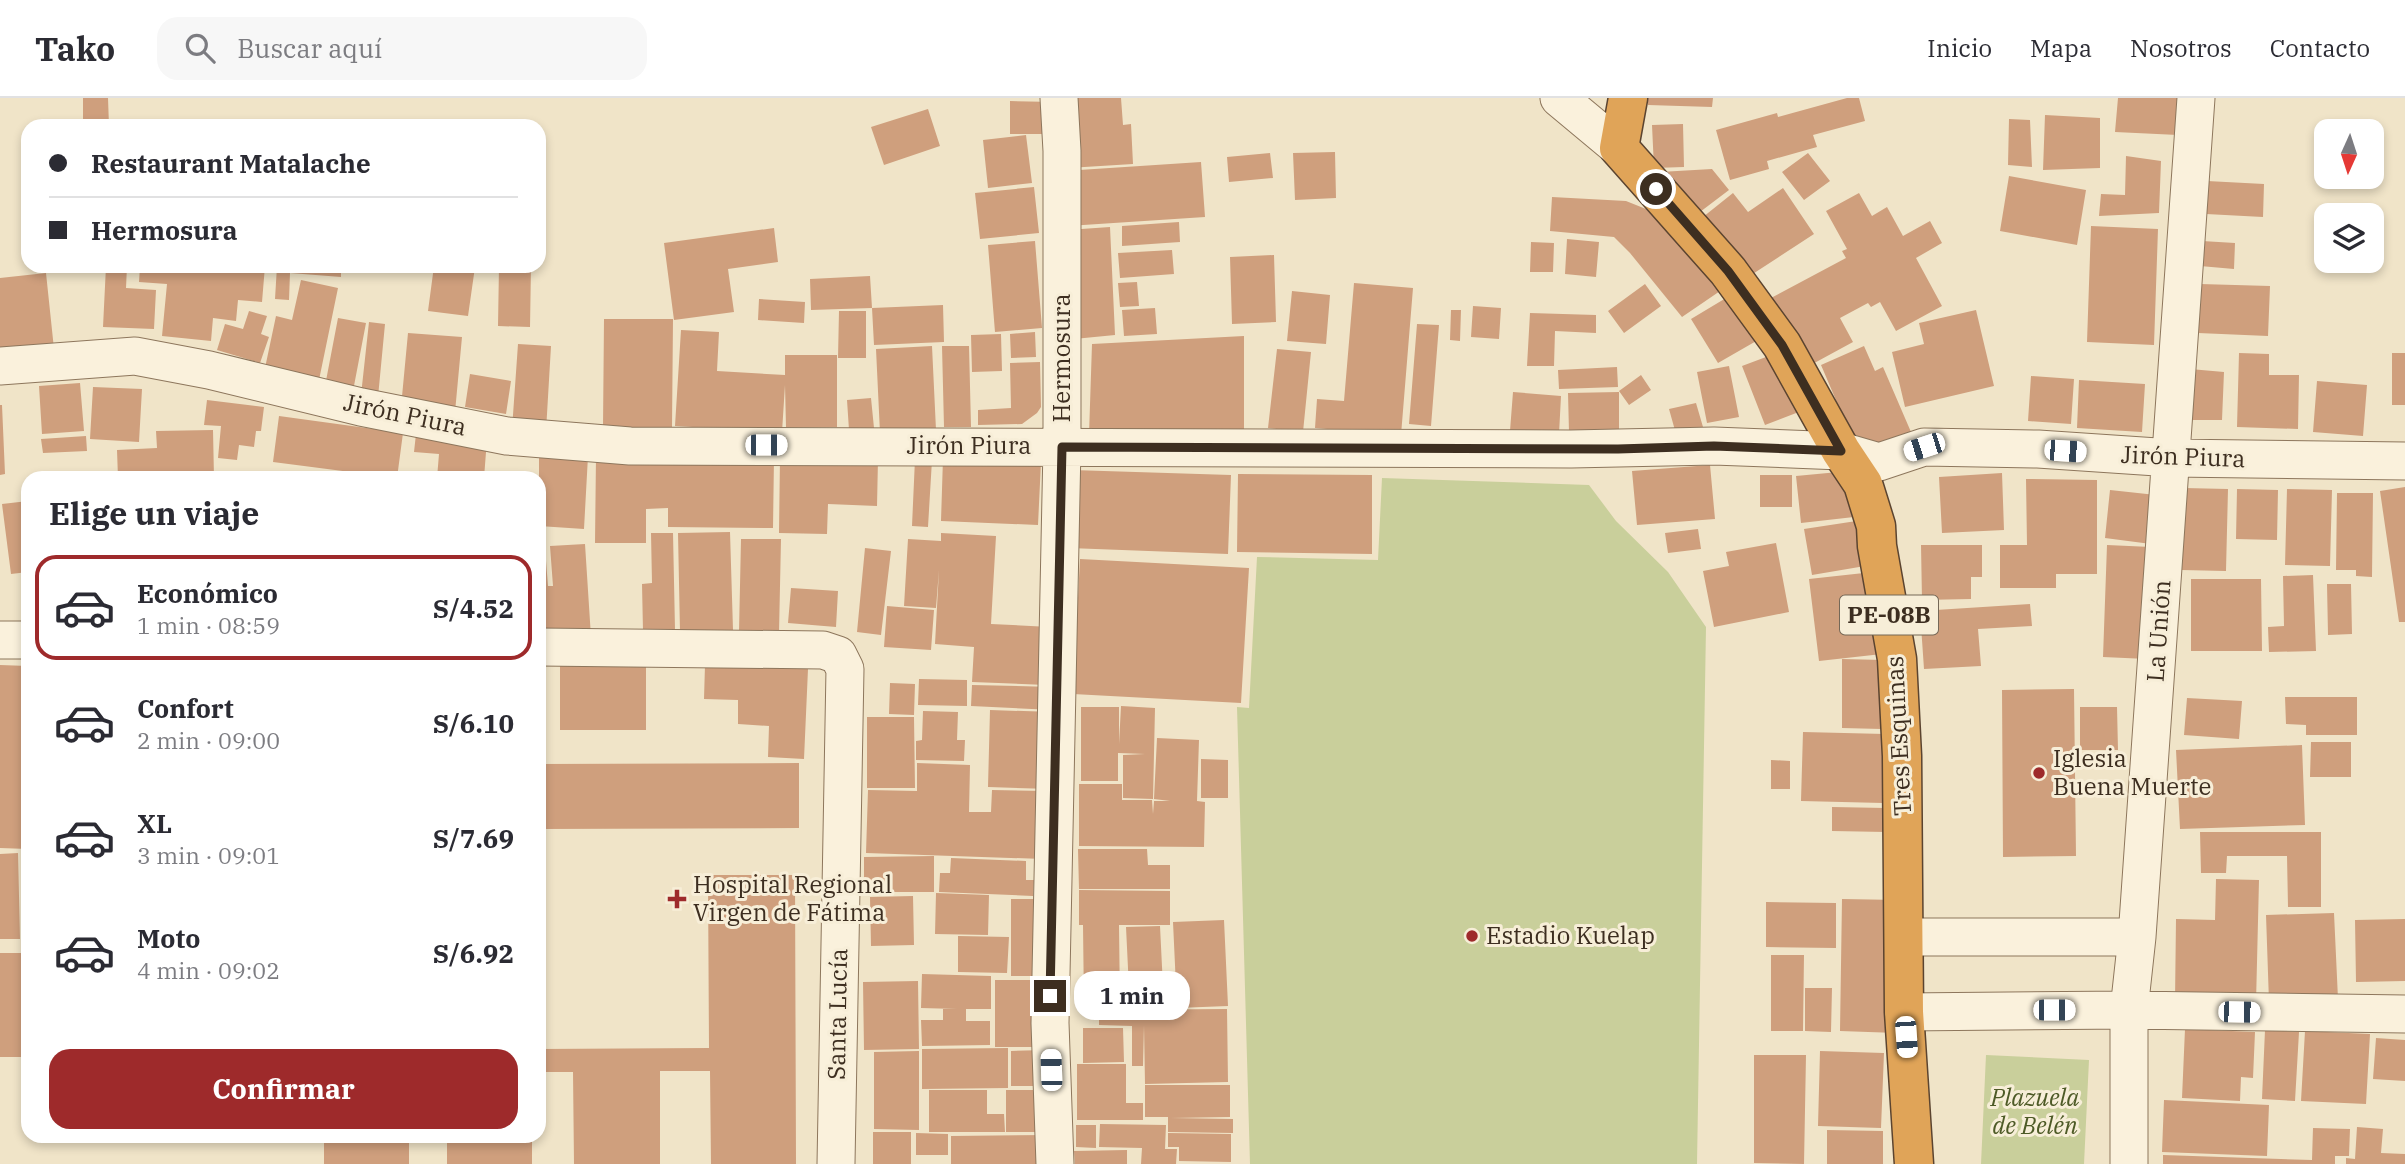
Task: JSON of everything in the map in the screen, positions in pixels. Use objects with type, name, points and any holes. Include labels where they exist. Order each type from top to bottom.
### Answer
[{"type":"highway","points":[[1619,148],[1628,98]]},
{"type":"highway","name":"Tres Esquinas","points":[[1619,148],[1728,271],[1782,345],[1841,451],[1863,484],[1876,526],[1897,659],[1902,756],[1905,1012],[1914,1164]]},
{"type":"street","name":"Hermosura","points":[[1055,1164],[1050,1023],[1062,447],[1062,164],[1059,98]]},
{"type":"street","points":[[1559,98],[1619,148]]},
{"type":"street","name":"La Unión","points":[[2129,1164],[2129,1010],[2137,937],[2196,98]]},
{"type":"street","name":"Jirón Piura","points":[[0,366],[135,356],[209,370],[361,407],[507,436],[630,446],[1618,449],[1714,446],[1841,451],[1880,462],[1924,447],[2038,449],[2172,458],[2405,461]]},
{"type":"street","points":[[0,640],[21,640]]},
{"type":"street","name":"Santa Lucía","points":[[546,647],[823,650],[838,655],[845,669],[836,1164]]},
{"type":"street","points":[[1905,937],[2137,937]]},
{"type":"street","points":[[1905,1012],[2129,1010],[2405,1014]]},
{"type":"green space","name":"Estadio Kuelap","points":[[1382,478],[1589,485],[1616,521],[1668,572],[1706,627],[1697,1164],[1250,1164],[1237,707],[1249,708],[1257,557],[1378,560]]},
{"type":"green space","name":"Plazuela de Belén","points":[[1986,1055],[2089,1060],[2084,1164],[1981,1164]]},
{"type":"building","points":[[83,98],[108,98],[109,119],[83,119]]},
{"type":"building","points":[[1064,98],[1121,98],[1123,125],[1131,124],[1133,164],[1068,168]]},
{"type":"building","points":[[1648,98],[1713,98],[1712,107],[1648,105]]},
{"type":"building","points":[[1847,98],[1859,98],[1865,121],[1813,135],[1817,147],[1767,161],[1769,169],[1730,180],[1716,130]]},
{"type":"building","points":[[2118,98],[2180,98],[2178,135],[2115,132]]},
{"type":"building","points":[[1010,101],[1054,102],[1054,134],[1010,134]]},
{"type":"building","points":[[928,109],[940,146],[884,165],[871,127]]},
{"type":"building","points":[[2045,115],[2100,118],[2100,168],[2043,170]]},
{"type":"building","points":[[2009,119],[2030,120],[2032,167],[2008,165]]},
{"type":"building","points":[[1683,124],[1684,167],[1654,168],[1652,125]]},
{"type":"building","points":[[1026,135],[1032,183],[988,188],[983,140]]},
{"type":"building","points":[[1335,152],[1336,198],[1295,200],[1293,153]]},
{"type":"building","points":[[1270,153],[1273,178],[1229,182],[1227,157]]},
{"type":"building","points":[[1808,153],[1830,181],[1804,200],[1782,172]]},
{"type":"building","points":[[2126,156],[2161,161],[2159,213],[2099,216],[2101,194],[2125,195]]},
{"type":"building","points":[[1201,162],[1205,217],[1068,226],[1064,171]]},
{"type":"building","points":[[1712,169],[1729,190],[1696,215],[1660,172]]},
{"type":"building","points":[[2009,176],[2086,190],[2077,245],[2000,231]]},
{"type":"building","points":[[2207,181],[2264,184],[2263,217],[2206,214]]},
{"type":"building","points":[[1034,187],[1039,233],[980,239],[975,193]]},
{"type":"building","points":[[1783,188],[1814,234],[1745,279],[1698,221],[1733,193],[1748,212]]},
{"type":"building","points":[[1859,193],[1872,216],[1887,207],[1903,236],[1930,221],[1942,243],[1916,258],[1942,306],[1896,331],[1880,302],[1871,307],[1868,303],[1840,318],[1853,342],[1807,367],[1769,299],[1846,258],[1842,251],[1847,249],[1826,211]]},
{"type":"building","points":[[1552,197],[1626,201],[1651,211],[1726,287],[1682,317],[1614,237],[1550,231]]},
{"type":"building","points":[[1179,222],[1180,242],[1122,246],[1122,226]]},
{"type":"building","points":[[2091,226],[2158,229],[2154,345],[2087,342]]},
{"type":"building","points":[[1110,227],[1115,335],[1074,339],[1067,230]]},
{"type":"building","points":[[774,228],[778,262],[728,269],[734,312],[674,320],[664,243]]},
{"type":"building","points":[[1567,239],[1599,242],[1596,277],[1565,274]]},
{"type":"building","points":[[1035,241],[1042,328],[995,332],[988,245]]},
{"type":"building","points":[[2202,241],[2235,243],[2234,269],[2200,266]]},
{"type":"building","points":[[1531,242],[1554,243],[1553,272],[1530,272]]},
{"type":"building","points":[[1172,250],[1174,274],[1120,278],[1118,253]]},
{"type":"building","points":[[1274,255],[1276,322],[1232,324],[1230,257]]},
{"type":"building","points":[[46,273],[54,349],[0,355],[0,278]]},
{"type":"building","points":[[106,273],[127,273],[126,288],[156,290],[154,329],[103,327]]},
{"type":"building","points":[[140,273],[264,273],[262,302],[238,300],[236,321],[213,318],[211,341],[162,336],[167,284],[139,282]]},
{"type":"building","points":[[277,273],[290,273],[289,300],[275,299]]},
{"type":"building","points":[[290,273],[341,273],[341,277]]},
{"type":"building","points":[[433,273],[474,273],[468,316],[428,311]]},
{"type":"building","points":[[499,273],[531,273],[530,327],[498,326]]},
{"type":"building","points":[[870,276],[872,308],[811,310],[810,279]]},
{"type":"building","points":[[301,280],[338,288],[319,380],[265,368],[276,316],[292,320]]},
{"type":"building","points":[[1137,282],[1139,306],[1120,307],[1118,283]]},
{"type":"building","points":[[1354,283],[1413,288],[1401,435],[1315,428],[1317,399],[1344,401]]},
{"type":"building","points":[[1645,284],[1661,306],[1624,333],[1608,311]]},
{"type":"building","points":[[2200,284],[2270,286],[2268,336],[2198,333]]},
{"type":"building","points":[[1292,291],[1330,295],[1326,344],[1287,341]]},
{"type":"building","points":[[1731,295],[1758,340],[1718,363],[1691,319]]},
{"type":"building","points":[[759,299],[805,302],[804,323],[758,320]]},
{"type":"building","points":[[943,305],[944,342],[874,345],[872,308]]},
{"type":"building","points":[[1473,306],[1501,308],[1499,339],[1471,337]]},
{"type":"building","points":[[1155,308],[1157,334],[1124,336],[1122,310]]},
{"type":"building","points":[[1451,310],[1461,310],[1460,341],[1450,340]]},
{"type":"building","points":[[1976,310],[1994,386],[1905,407],[1892,352],[1924,344],[1919,323]]},
{"type":"building","points":[[249,311],[267,316],[261,334],[269,337],[260,363],[217,350],[225,324],[243,329]]},
{"type":"building","points":[[839,311],[866,311],[866,358],[838,358]]},
{"type":"building","points":[[1530,313],[1596,315],[1596,333],[1555,331],[1554,366],[1527,366]]},
{"type":"building","points":[[338,318],[366,323],[353,391],[325,386]]},
{"type":"building","points":[[604,319],[673,319],[672,427],[603,427]]},
{"type":"building","points":[[369,322],[385,324],[378,397],[361,395]]},
{"type":"building","points":[[1417,324],[1439,325],[1431,426],[1409,424]]},
{"type":"building","points":[[681,330],[719,332],[717,371],[785,375],[785,355],[837,355],[837,427],[786,427],[785,385],[782,432],[675,426]]},
{"type":"building","points":[[1035,332],[1036,357],[1011,358],[1010,334]]},
{"type":"building","points":[[408,333],[462,337],[455,412],[401,407]]},
{"type":"building","points":[[1001,334],[1002,371],[972,372],[971,335]]},
{"type":"building","points":[[1244,336],[1244,435],[1089,435],[1092,344]]},
{"type":"building","points":[[518,344],[551,346],[546,431],[512,429]]},
{"type":"building","points":[[932,346],[936,430],[880,433],[876,349]]},
{"type":"building","points":[[942,346],[969,346],[971,427],[944,427]]},
{"type":"building","points":[[1864,346],[1875,371],[1883,367],[1911,432],[1859,454],[1821,365]]},
{"type":"building","points":[[1277,349],[1311,352],[1303,432],[1268,428]]},
{"type":"building","points":[[1782,351],[1804,410],[1765,425],[1742,366]]},
{"type":"building","points":[[2239,353],[2269,354],[2269,375],[2299,375],[2298,429],[2237,427]]},
{"type":"building","points":[[2392,353],[2405,353],[2405,405],[2392,405]]},
{"type":"building","points":[[1040,362],[1041,407],[1037,413],[1022,424],[978,425],[978,410],[1011,408],[1010,363]]},
{"type":"building","points":[[1729,366],[1739,417],[1707,423],[1697,372]]},
{"type":"building","points":[[1617,367],[1618,387],[1559,389],[1558,370]]},
{"type":"building","points":[[2190,369],[2224,372],[2222,420],[2190,420]]},
{"type":"building","points":[[470,374],[511,381],[506,414],[465,407]]},
{"type":"building","points":[[1641,375],[1651,390],[1629,405],[1619,391]]},
{"type":"building","points":[[2031,376],[2074,379],[2071,424],[2028,421]]},
{"type":"building","points":[[2079,380],[2145,384],[2142,432],[2077,428]]},
{"type":"building","points":[[2317,381],[2367,385],[2363,436],[2313,432]]},
{"type":"building","points":[[80,383],[84,431],[42,434],[39,386]]},
{"type":"building","points":[[93,387],[142,389],[139,442],[90,439]]},
{"type":"building","points":[[1513,392],[1561,396],[1559,434],[1510,431]]},
{"type":"building","points":[[1619,392],[1619,431],[1569,432],[1568,393]]},
{"type":"building","points":[[871,398],[874,428],[849,430],[847,400]]},
{"type":"building","points":[[207,400],[264,407],[261,431],[256,431],[254,447],[239,445],[237,460],[218,458],[221,426],[204,425]]},
{"type":"building","points":[[1696,403],[1703,427],[1676,434],[1669,409]]},
{"type":"building","points":[[0,405],[5,474],[0,475]]},
{"type":"building","points":[[279,416],[403,433],[398,471],[343,471],[273,462]]},
{"type":"building","points":[[213,430],[214,471],[118,471],[117,450],[157,448],[156,431]]},
{"type":"building","points":[[416,434],[487,439],[485,471],[438,471],[439,454],[414,452]]},
{"type":"building","points":[[86,436],[87,451],[43,453],[41,439]]},
{"type":"building","points":[[539,453],[588,456],[584,529],[546,526],[546,471],[539,471]]},
{"type":"building","points":[[596,456],[774,457],[773,528],[668,527],[668,508],[646,509],[646,543],[595,543]]},
{"type":"building","points":[[780,458],[878,459],[877,506],[828,504],[827,534],[779,533]]},
{"type":"building","points":[[943,458],[1041,462],[1038,525],[941,521]]},
{"type":"building","points":[[915,459],[932,460],[928,527],[912,526]]},
{"type":"building","points":[[1710,465],[1715,519],[1637,525],[1632,471]]},
{"type":"building","points":[[1072,470],[1231,475],[1228,554],[1069,548]]},
{"type":"building","points":[[1849,471],[1854,517],[1801,523],[1796,476]]},
{"type":"building","points":[[2002,473],[2004,530],[1942,533],[1939,477]]},
{"type":"building","points":[[1238,474],[1372,475],[1372,554],[1237,552]]},
{"type":"building","points":[[1760,475],[1792,475],[1792,507],[1760,507]]},
{"type":"building","points":[[2026,479],[2097,480],[2097,574],[2056,574],[2056,588],[2000,588],[2000,545],[2027,545]]},
{"type":"building","points":[[2405,487],[2405,622],[2399,622],[2380,491]]},
{"type":"building","points":[[2184,488],[2228,489],[2226,571],[2182,570]]},
{"type":"building","points":[[2237,489],[2278,490],[2277,540],[2236,539]]},
{"type":"building","points":[[2287,489],[2332,490],[2330,566],[2285,565]]},
{"type":"building","points":[[2110,490],[2156,495],[2151,544],[2105,538]]},
{"type":"building","points":[[2337,493],[2373,493],[2372,577],[2356,576],[2356,570],[2336,570]]},
{"type":"building","points":[[21,502],[21,573],[11,574],[2,504]]},
{"type":"building","points":[[1863,520],[1871,565],[1812,575],[1804,529]]},
{"type":"building","points":[[1698,529],[1701,549],[1668,553],[1665,533]]},
{"type":"building","points":[[730,532],[733,630],[680,632],[678,533]]},
{"type":"building","points":[[651,533],[673,533],[675,630],[643,631],[642,584],[652,583]]},
{"type":"building","points":[[941,533],[996,536],[991,624],[1050,627],[1046,685],[972,682],[974,647],[935,644],[939,570],[936,608],[904,606],[908,539],[941,541]]},
{"type":"building","points":[[741,539],[781,539],[779,633],[739,632]]},
{"type":"building","points":[[1776,543],[1789,612],[1714,627],[1703,571],[1729,566],[1726,552]]},
{"type":"building","points":[[585,544],[591,637],[546,640],[546,561],[548,586],[553,586],[550,546]]},
{"type":"building","points":[[1921,545],[1982,545],[1982,577],[1971,577],[1971,599],[1922,600]]},
{"type":"building","points":[[2107,545],[2151,547],[2147,659],[2103,657]]},
{"type":"building","points":[[865,548],[891,551],[881,635],[857,632]]},
{"type":"building","points":[[1080,559],[1249,568],[1241,703],[1073,694]]},
{"type":"building","points":[[1873,572],[1882,654],[1819,661],[1809,579]]},
{"type":"building","points":[[2313,575],[2316,651],[2269,652],[2268,627],[2284,626],[2283,576]]},
{"type":"building","points":[[2191,579],[2261,579],[2262,651],[2191,651]]},
{"type":"building","points":[[2327,584],[2351,584],[2352,634],[2328,635]]},
{"type":"building","points":[[791,588],[838,591],[836,627],[788,623]]},
{"type":"building","points":[[2030,604],[2032,626],[1978,629],[1981,666],[1924,669],[1920,611]]},
{"type":"building","points":[[887,606],[934,610],[931,650],[884,647]]},
{"type":"building","points":[[1842,659],[1883,660],[1882,729],[1842,728]]},
{"type":"building","points":[[646,663],[646,730],[560,730],[560,664]]},
{"type":"building","points":[[0,665],[21,666],[21,849],[0,848]]},
{"type":"building","points":[[705,665],[808,669],[804,759],[768,757],[769,726],[738,724],[738,700],[704,699]]},
{"type":"building","points":[[919,679],[967,680],[967,706],[918,705]]},
{"type":"building","points":[[890,683],[915,684],[914,715],[889,714]]},
{"type":"building","points":[[972,685],[1054,687],[1053,710],[971,706]]},
{"type":"building","name":"Iglesia Buena Muerte","points":[[2074,689],[2076,856],[2003,857],[2002,690]]},
{"type":"building","points":[[2285,697],[2357,697],[2357,735],[2306,735],[2306,725],[2286,724]]},
{"type":"building","points":[[2187,698],[2242,701],[2239,739],[2184,735]]},
{"type":"building","points":[[1121,706],[1155,708],[1153,799],[1123,798],[1123,755],[1145,754],[1118,753],[1118,781],[1081,781],[1081,707],[1119,707],[1119,744]]},
{"type":"building","points":[[2080,707],[2117,707],[2118,750],[2080,750]]},
{"type":"building","points":[[990,710],[1054,712],[1051,789],[988,787]]},
{"type":"building","points":[[923,711],[958,712],[957,740],[965,740],[964,761],[916,760],[916,741],[922,740]]},
{"type":"building","points":[[867,717],[914,717],[915,788],[867,788]]},
{"type":"building","points":[[1803,732],[1885,734],[1883,803],[1801,801]]},
{"type":"building","points":[[1157,738],[1199,740],[1197,801],[1205,802],[1204,847],[1079,846],[1079,784],[1122,784],[1122,800],[1152,800],[1153,814],[1154,801],[1170,801],[1154,799]]},
{"type":"building","points":[[2311,742],[2351,742],[2351,777],[2310,777]]},
{"type":"building","points":[[2302,745],[2305,825],[2180,829],[2176,750]]},
{"type":"building","points":[[1201,759],[1228,760],[1228,798],[1201,798]]},
{"type":"building","points":[[1771,760],[1790,761],[1790,789],[1771,789]]},
{"type":"building","points":[[799,763],[799,828],[546,829],[546,764]]},
{"type":"building","points":[[917,763],[970,765],[969,812],[991,812],[992,790],[1046,791],[1043,859],[866,853],[868,790],[917,791]]},
{"type":"building","points":[[1832,807],[1886,808],[1886,832],[1832,831]]},
{"type":"building","points":[[2200,832],[2321,832],[2321,907],[2288,907],[2287,856],[2227,856],[2226,873],[2201,873]]},
{"type":"building","points":[[1078,849],[1147,849],[1148,865],[1170,865],[1170,889],[1079,889]]},
{"type":"building","points":[[18,853],[20,939],[0,939],[0,854]]},
{"type":"building","points":[[934,856],[934,892],[864,892],[864,857]]},
{"type":"building","points":[[951,858],[1026,861],[1026,880],[1034,880],[1033,896],[939,892],[940,873],[950,873]]},
{"type":"building","points":[[708,875],[795,875],[796,1164],[711,1164],[710,1071],[660,1071],[660,1164],[574,1164],[573,1072],[546,1072],[546,1049],[709,1048]]},
{"type":"building","points":[[2216,879],[2259,880],[2256,1003],[2175,1001],[2176,919],[2215,920]]},
{"type":"building","points":[[1079,890],[1170,891],[1170,925],[1119,925],[1120,1007],[1084,1007],[1083,925],[1079,925]]},
{"type":"building","points":[[936,893],[989,895],[988,935],[935,934]]},
{"type":"building","points":[[913,896],[914,945],[871,946],[870,897]]},
{"type":"building","points":[[1011,899],[1046,899],[1046,976],[1011,976]]},
{"type":"building","points":[[1842,899],[1899,900],[1897,1033],[1840,1031]]},
{"type":"building","points":[[1766,902],[1836,903],[1836,948],[1766,947]]},
{"type":"building","points":[[2334,913],[2338,999],[2269,1002],[2266,915]]},
{"type":"building","points":[[2405,919],[2405,981],[2356,982],[2355,920]]},
{"type":"building","points":[[1224,920],[1228,1006],[1177,1008],[1173,922]]},
{"type":"building","points":[[1160,926],[1163,987],[1129,989],[1126,927]]},
{"type":"building","points":[[958,936],[1009,937],[1007,973],[958,972]]},
{"type":"building","points":[[0,953],[21,953],[21,1057],[0,1057]]},
{"type":"building","points":[[1771,955],[1804,955],[1803,1031],[1771,1031]]},
{"type":"building","points":[[922,974],[991,976],[991,1009],[966,1009],[966,1021],[990,1021],[990,1045],[922,1046],[921,1020],[943,1020],[943,1009],[957,1009],[921,1008]]},
{"type":"building","points":[[995,980],[1042,980],[1042,1047],[995,1047]]},
{"type":"building","points":[[918,981],[919,1049],[864,1050],[863,982]]},
{"type":"building","points":[[1805,988],[1832,988],[1831,1032],[1805,1031]]},
{"type":"building","points":[[1128,990],[1163,990],[1163,1005],[1128,1005]]},
{"type":"building","points":[[1227,1009],[1228,1082],[1145,1084],[1144,1025],[1143,1066],[1132,1066],[1132,1026],[1099,1025],[1099,1010]]},
{"type":"building","points":[[1083,1028],[1123,1028],[1124,1062],[1083,1063]]},
{"type":"building","points":[[2185,1029],[2255,1032],[2253,1078],[2241,1077],[2240,1101],[2182,1098]]},
{"type":"building","points":[[2265,1030],[2299,1032],[2295,1101],[2262,1099]]},
{"type":"building","points":[[2305,1031],[2370,1034],[2366,1104],[2301,1101]]},
{"type":"building","points":[[2376,1038],[2405,1040],[2405,1081],[2373,1079]]},
{"type":"building","points":[[1008,1048],[1008,1088],[922,1089],[922,1049]]},
{"type":"building","points":[[1045,1050],[1046,1086],[1011,1086],[1011,1051]]},
{"type":"building","points":[[919,1051],[919,1130],[874,1129],[874,1052]]},
{"type":"building","points":[[1820,1051],[1884,1053],[1881,1128],[1818,1126]]},
{"type":"building","points":[[1754,1055],[1806,1055],[1804,1164],[1754,1163]]},
{"type":"building","points":[[1077,1064],[1126,1064],[1126,1103],[1143,1103],[1143,1120],[1077,1120]]},
{"type":"building","points":[[1145,1085],[1230,1085],[1230,1117],[1171,1118],[1233,1119],[1233,1133],[1168,1132],[1168,1117],[1145,1117]]},
{"type":"building","points":[[929,1090],[987,1090],[987,1114],[1004,1114],[1005,1132],[929,1132]]},
{"type":"building","points":[[1006,1090],[1048,1090],[1048,1132],[1006,1132]]},
{"type":"building","points":[[2164,1100],[2269,1105],[2267,1156],[2162,1152]]},
{"type":"building","points":[[1100,1124],[1166,1125],[1165,1149],[1177,1149],[1176,1164],[1141,1164],[1142,1148],[1099,1147]]},
{"type":"building","points":[[1076,1125],[1096,1125],[1096,1148],[1076,1147]]},
{"type":"building","points":[[2357,1127],[2383,1129],[2381,1153],[2405,1154],[2405,1164],[2346,1164],[2346,1158],[2355,1159]]},
{"type":"building","points":[[2313,1128],[2350,1129],[2349,1156],[2335,1156],[2335,1164],[2163,1164],[2163,1155],[2312,1160]]},
{"type":"building","points":[[1827,1130],[1883,1131],[1883,1164],[1827,1164]]},
{"type":"building","points":[[873,1132],[911,1132],[911,1164],[873,1164]]},
{"type":"building","points":[[916,1133],[948,1134],[948,1155],[916,1155]]},
{"type":"building","points":[[1168,1133],[1231,1134],[1231,1162],[1179,1161],[1179,1147],[1168,1147]]},
{"type":"building","points":[[1051,1135],[1052,1164],[951,1164],[951,1136]]},
{"type":"building","points":[[324,1143],[409,1143],[409,1164],[324,1164]]},
{"type":"building","points":[[447,1143],[532,1143],[532,1164],[447,1164]]},
{"type":"building","points":[[1127,1150],[1127,1164],[1075,1164],[1074,1151]]},
{"type":"place","name":"Iglesia Buena Muerte","points":[[2039,773]]},
{"type":"place","name":"Hospital Regional Virgen de Fátima","points":[[677,899]]},
{"type":"place","name":"Estadio Kuelap","points":[[1472,936]]},
{"type":"route","points":[[1050,996],[1062,447],[1641,449],[1714,446],[1841,451],[1782,345],[1728,271],[1656,189]]}]
